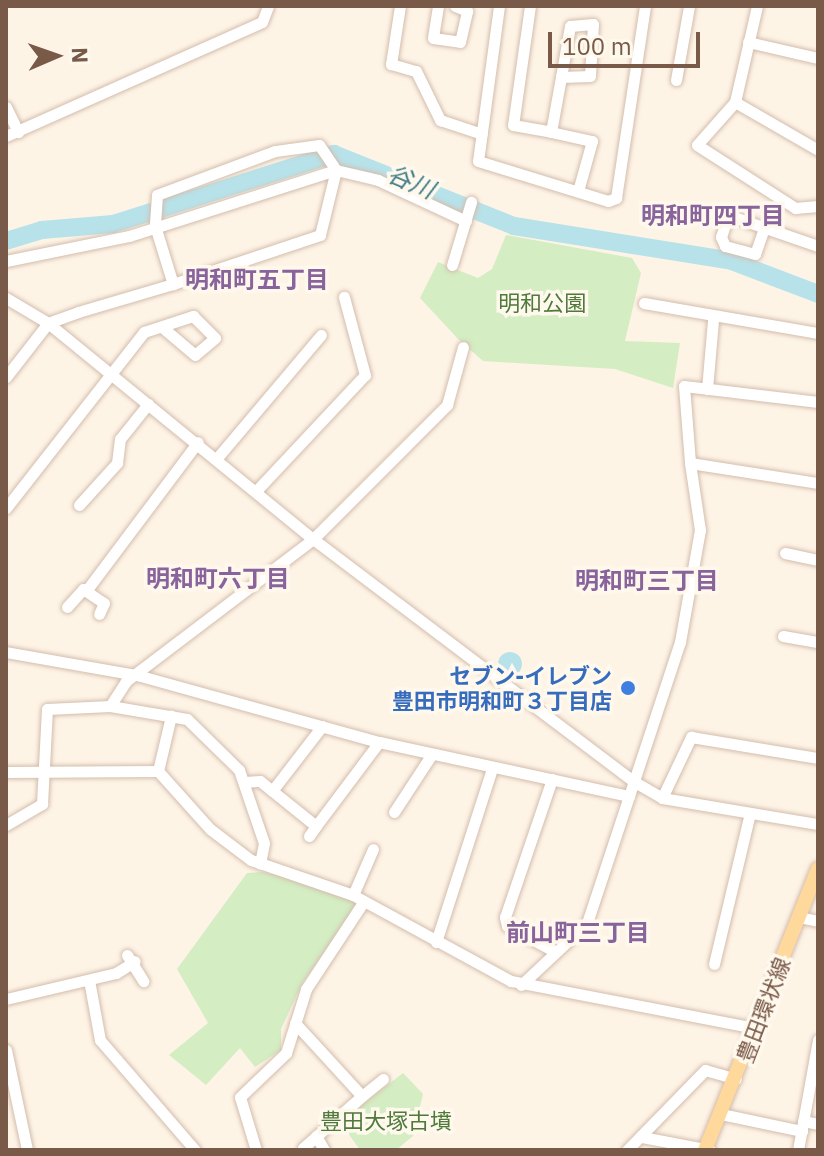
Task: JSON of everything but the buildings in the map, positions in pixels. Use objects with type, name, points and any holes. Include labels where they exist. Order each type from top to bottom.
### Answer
[{"type":"main road","name":"豊田環状線","points":[[707,1150],[818,869]]},
{"type":"street","points":[[6,107],[12,134],[262,22],[268,6]]},
{"type":"street","points":[[400,6],[391,64],[416,71],[440,120],[482,134]]},
{"type":"street","points":[[438,6],[433,38],[460,42],[467,11],[455,6]]},
{"type":"street","points":[[499,6],[478,161],[578,191],[616,198],[645,6]]},
{"type":"street","points":[[530,6],[513,125],[592,141],[578,191]]},
{"type":"street","points":[[676,80],[689,6]]},
{"type":"street","points":[[757,6],[735,102],[697,145],[795,208],[818,206]]},
{"type":"street","points":[[551,132],[570,26],[593,24],[590,76],[561,77]]},
{"type":"street","points":[[748,42],[818,58]]},
{"type":"street","points":[[735,102],[818,150]]},
{"type":"street","points":[[6,377],[48,323],[173,284],[320,235],[333,166],[319,145],[275,151],[157,201],[156,221],[173,284]]},
{"type":"street","points":[[6,261],[156,221],[333,166],[378,180],[466,218]]},
{"type":"street","points":[[452,265],[471,202]]},
{"type":"street","points":[[763,231],[818,246]]},
{"type":"street","points":[[256,491],[365,375],[344,297]]},
{"type":"street","points":[[6,298],[48,323],[198,442],[313,539],[633,781],[662,798],[818,824]]},
{"type":"street","points":[[644,303],[714,311],[707,389]]},
{"type":"street","points":[[713,320],[818,333]]},
{"type":"street","points":[[6,508],[144,332],[162,327]]},
{"type":"street","points":[[217,458],[321,335]]},
{"type":"street","points":[[110,706],[137,675],[313,539],[447,405],[463,347]]},
{"type":"street","points":[[521,985],[587,923],[692,604],[700,530],[690,463],[684,386],[818,402]]},
{"type":"street","points":[[79,505],[117,463],[120,439],[148,404]]},
{"type":"street","points":[[67,607],[86,591],[198,442]]},
{"type":"street","points":[[690,463],[818,483]]},
{"type":"street","points":[[785,553],[818,560]]},
{"type":"street","points":[[86,591],[104,603],[99,614]]},
{"type":"street","points":[[783,636],[818,642]]},
{"type":"street","points":[[6,652],[137,675],[379,742],[492,769],[629,796]]},
{"type":"street","points":[[6,825],[38,810],[47,709],[110,706],[187,719],[244,782],[264,843],[260,864]]},
{"type":"street","points":[[158,771],[171,716]]},
{"type":"street","points":[[272,791],[322,726]]},
{"type":"street","points":[[662,798],[691,737],[818,758]]},
{"type":"street","points":[[244,782],[272,791],[312,831],[379,742]]},
{"type":"street","points":[[394,812],[432,754]]},
{"type":"street","points":[[436,942],[492,769]]},
{"type":"street","points":[[6,772],[158,771],[210,829],[260,864],[359,898],[521,985],[756,1028]]},
{"type":"street","points":[[552,779],[505,917],[507,926],[556,952]]},
{"type":"street","points":[[714,964],[750,813]]},
{"type":"street","points":[[256,1150],[238,1103],[286,1053],[306,989],[359,898],[373,849]]},
{"type":"street","points":[[798,917],[818,921]]},
{"type":"street","points":[[6,999],[89,980],[131,960],[143,981]]},
{"type":"street","points":[[89,980],[100,1040],[195,1150]]},
{"type":"street","points":[[295,1023],[362,1096]]},
{"type":"street","points":[[798,1150],[818,1040]]},
{"type":"street","points":[[6,1050],[27,1150]]},
{"type":"street","points":[[627,1150],[705,1070],[736,1079]]},
{"type":"street","points":[[303,1148],[383,1079]]},
{"type":"street","points":[[721,1114],[802,1126],[818,1124]]},
{"type":"street","points":[[316,1136],[324,1150]]},
{"type":"street","points":[[642,1137],[707,1150]]},
{"type":"green space","name":"明和公園","points":[[506,235],[632,258],[641,273],[625,341],[680,343],[673,388],[615,369],[483,361],[459,340],[420,298],[438,262],[478,278],[492,269]]},
{"type":"green space","points":[[263,872],[353,895],[357,906],[303,982],[281,1029],[281,1050],[255,1067],[240,1048],[206,1085],[169,1055],[208,1023],[177,969],[247,873]]},
{"type":"green space","name":"豊田大塚古墳","points":[[403,1073],[423,1094],[413,1136],[396,1150],[360,1150],[340,1122]]},
{"type":"water","points":[[510,652],[519,655],[522,664],[519,673],[510,676],[501,673],[498,664],[501,655]]},
{"type":"waterway","name":"谷川","points":[[6,241],[42,230],[113,224],[334,154],[514,226],[732,261],[818,294]]},
{"type":"place","name":"セブン-イレブン 豊田市明和町３丁目店","points":[[628,688]]},
{"type":"district","name":"明和町四丁目","points":[[713,216]]},
{"type":"district","name":"明和町五丁目","points":[[257,280]]},
{"type":"district","name":"明和町六丁目","points":[[218,579]]},
{"type":"district","name":"明和町三丁目","points":[[647,581]]},
{"type":"district","name":"前山町三丁目","points":[[578,933]]}]
